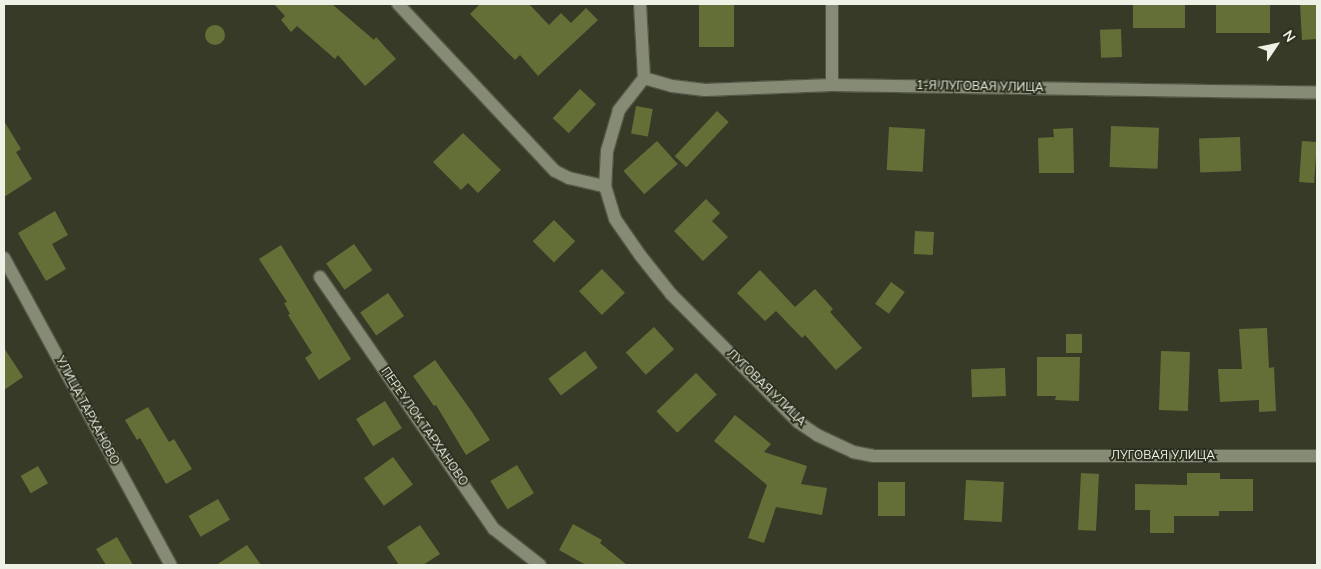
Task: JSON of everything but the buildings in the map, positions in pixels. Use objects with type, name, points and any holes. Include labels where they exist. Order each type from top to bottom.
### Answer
[{"type":"street","points":[[398,4],[555,171],[570,178],[605,186]]},
{"type":"street","points":[[640,4],[644,78]]},
{"type":"street","points":[[832,4],[832,85]]},
{"type":"street","name":"ЛУГОВАЯ УЛИЦА","points":[[644,78],[619,110],[607,151],[605,186],[616,219],[640,255],[671,294],[798,422],[817,435],[853,452],[874,456],[1317,456]]},
{"type":"street","name":"1-Я ЛУГОВАЯ УЛИЦА","points":[[644,78],[672,86],[705,90],[832,85],[1317,93]]},
{"type":"street","name":"УЛИЦА ТАРХАНОВО","points":[[4,258],[171,565]]},
{"type":"street","name":"ПЕРЕУЛОК ТАРХАНОВО","points":[[320,277],[494,529],[540,565]]}]
